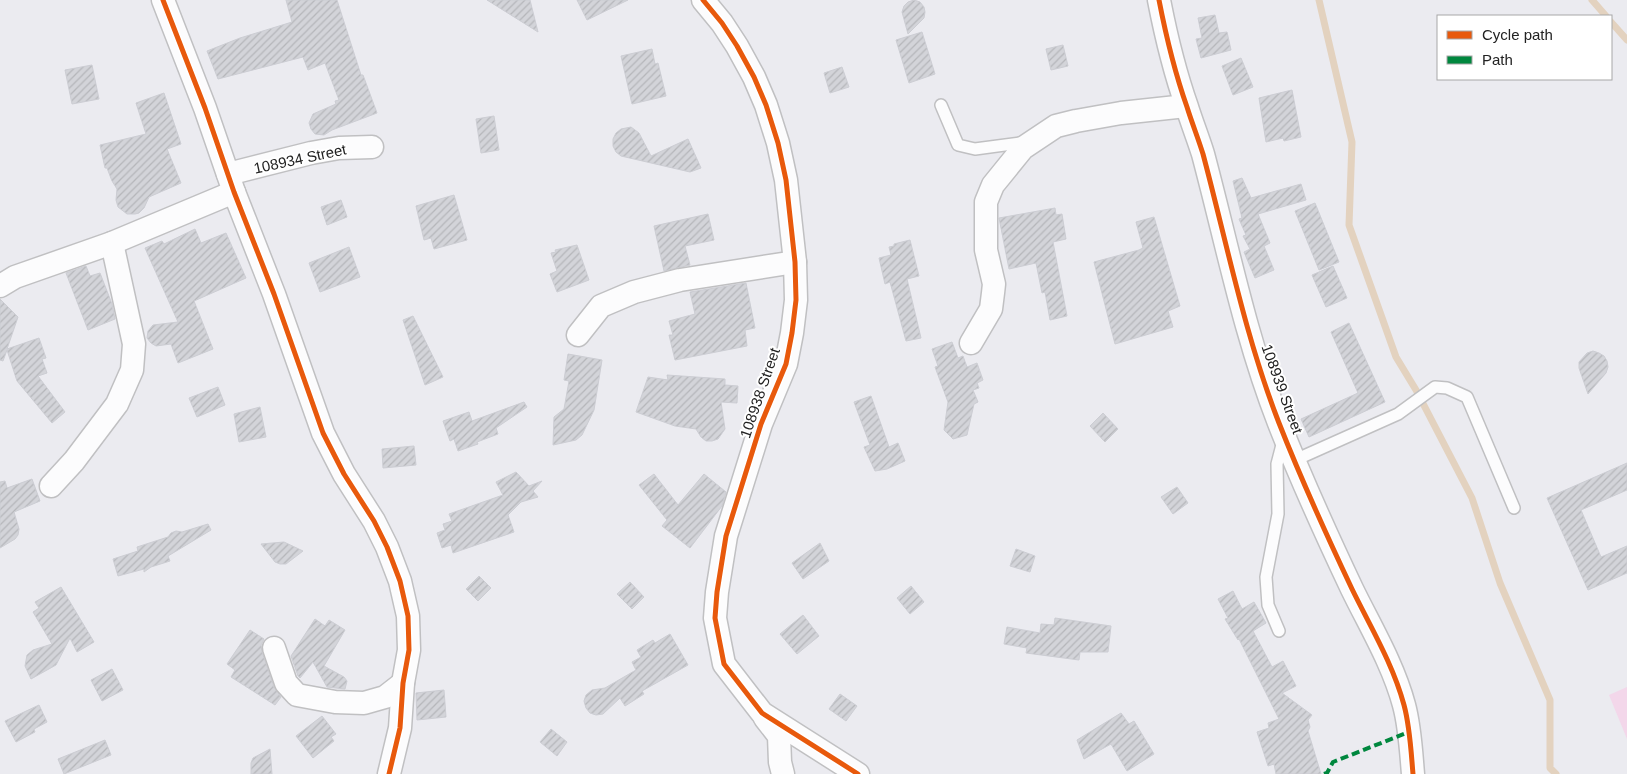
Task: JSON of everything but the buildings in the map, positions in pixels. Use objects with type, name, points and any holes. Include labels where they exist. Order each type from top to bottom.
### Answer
[{"type":"street","points":[[163,0],[274,294],[323,433],[344,474],[374,521],[387,547],[400,581],[408,616],[409,650],[403,683],[400,728],[389,774]]},
{"type":"street","name":"108938 Street","points":[[703,0],[722,23],[737,46],[754,77],[766,105],[778,143],[786,180],[795,262],[796,300],[786,364],[761,424],[726,536],[715,618],[724,664],[762,713],[858,774]]},
{"type":"street","name":"108939 Street","points":[[1159,0],[1163,22],[1186,106],[1202,151],[1253,346],[1295,460],[1351,586],[1396,680],[1405,706],[1414,774]]},
{"type":"street","points":[[970,343],[991,309],[993,293],[994,284],[986,250],[986,202],[993,185],[1023,148],[1056,126],[1121,113],[1186,106]]},
{"type":"street","name":"108934 Street","points":[[0,286],[15,277],[112,243],[231,183],[311,153],[339,148],[372,147]]},
{"type":"street","points":[[51,486],[74,460],[117,404],[132,370],[134,344],[112,243]]},
{"type":"street","points":[[578,334],[601,306],[634,292],[680,280],[795,262]]},
{"type":"street","points":[[274,648],[286,683],[297,695],[335,702],[364,703],[385,697],[403,683]]},
{"type":"street","points":[[762,713],[779,736],[780,762],[783,774]]},
{"type":"lane","points":[[941,105],[958,145],[975,149],[1031,142]]},
{"type":"lane","points":[[1295,460],[1398,414],[1435,387],[1447,388],[1467,396],[1514,508]]},
{"type":"lane","points":[[1279,631],[1268,605],[1266,577],[1278,514],[1277,464],[1284,434]]},
{"type":"shaded area","points":[[1627,687],[1627,739],[1609,695]]},
{"type":"waterway","points":[[1319,0],[1352,142],[1349,225],[1396,357],[1416,390],[1472,498],[1500,583],[1550,700],[1550,768],[1556,774]]},
{"type":"waterway","points":[[1592,0],[1605,15]]},
{"type":"waterway","points":[[1612,23],[1627,40]]},
{"type":"marked path","points":[[1324,774],[1327,773],[1333,762],[1409,732]]},
{"type":"cycle path","points":[[163,0],[274,294],[323,433],[344,474],[374,521],[387,547],[400,581],[408,616],[409,650],[403,683],[400,728],[389,774]]},
{"type":"cycle path","points":[[703,0],[722,23],[737,46],[754,77],[766,105],[778,143],[786,180],[795,262],[796,300],[786,364],[761,424],[726,536],[715,618],[724,664],[762,713],[858,774]]},
{"type":"cycle path","points":[[1159,0],[1175,68],[1203,154],[1256,357],[1287,444],[1352,589],[1394,675],[1406,713],[1413,774]]}]
